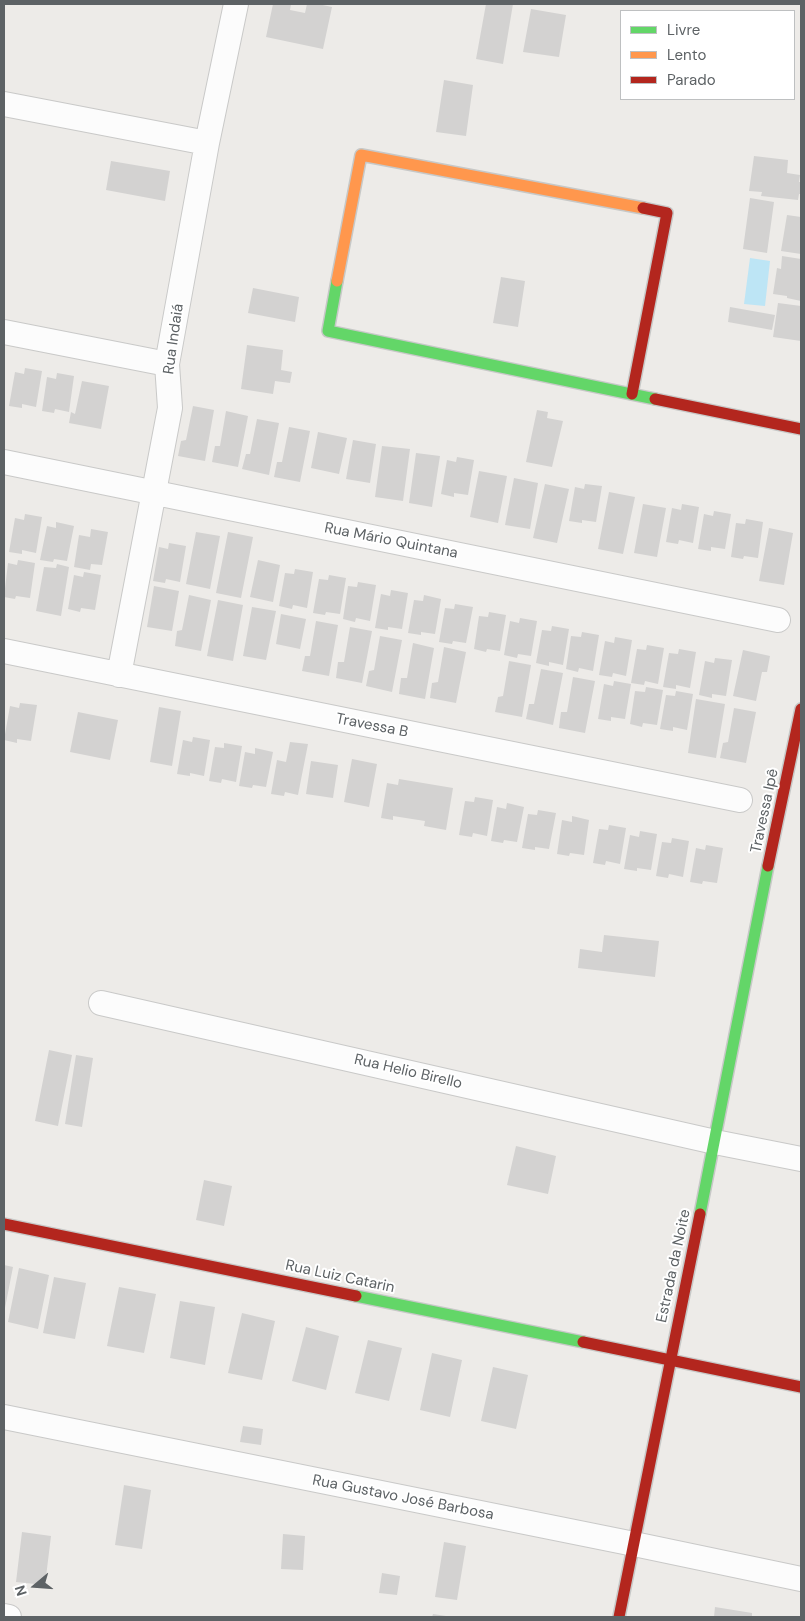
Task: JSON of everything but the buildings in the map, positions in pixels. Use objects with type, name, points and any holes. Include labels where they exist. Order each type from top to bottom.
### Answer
[{"type":"street","name":"Rua Indaiá","points":[[120,675],[170,408],[167,364],[207,144],[236,4]]},
{"type":"street","points":[[4,104],[207,144]]},
{"type":"street","points":[[632,394],[668,213],[361,155],[328,331],[632,394],[801,429]]},
{"type":"street","points":[[4,332],[167,364]]},
{"type":"street","name":"Rua Mário Quintana","points":[[4,462],[778,620]]},
{"type":"street","name":"Travessa B","points":[[4,652],[740,800]]},
{"type":"street","name":"Travessa Ipê","points":[[758,920],[801,709]]},
{"type":"street","name":"Estrada da Noite","points":[[619,1617],[758,920]]},
{"type":"street","name":"Rua Helio Birello","points":[[101,1003],[715,1142],[801,1159]]},
{"type":"street","name":"Rua Luiz Catarin","points":[[4,1224],[801,1387]]},
{"type":"street","name":"Rua Gustavo José Barbosa","points":[[4,1417],[801,1579]]},
{"type":"street","points":[[4,1616],[9,1617]]},
{"type":"water","points":[[750,258],[770,261],[765,306],[744,304]]},
{"type":"traffic: fast","points":[[337,281],[328,331],[655,399]]},
{"type":"traffic: fast","points":[[700,1214],[768,866]]},
{"type":"traffic: fast","points":[[356,1296],[583,1342]]},
{"type":"traffic: slow","points":[[337,281],[361,155],[643,208]]},
{"type":"traffic: jam","points":[[632,394],[667,213],[643,208]]},
{"type":"traffic: jam","points":[[655,399],[801,429]]},
{"type":"traffic: jam","points":[[768,866],[801,709]]},
{"type":"traffic: jam","points":[[619,1617],[700,1214]]},
{"type":"traffic: jam","points":[[4,1224],[356,1296]]},
{"type":"traffic: jam","points":[[583,1342],[801,1387]]}]
